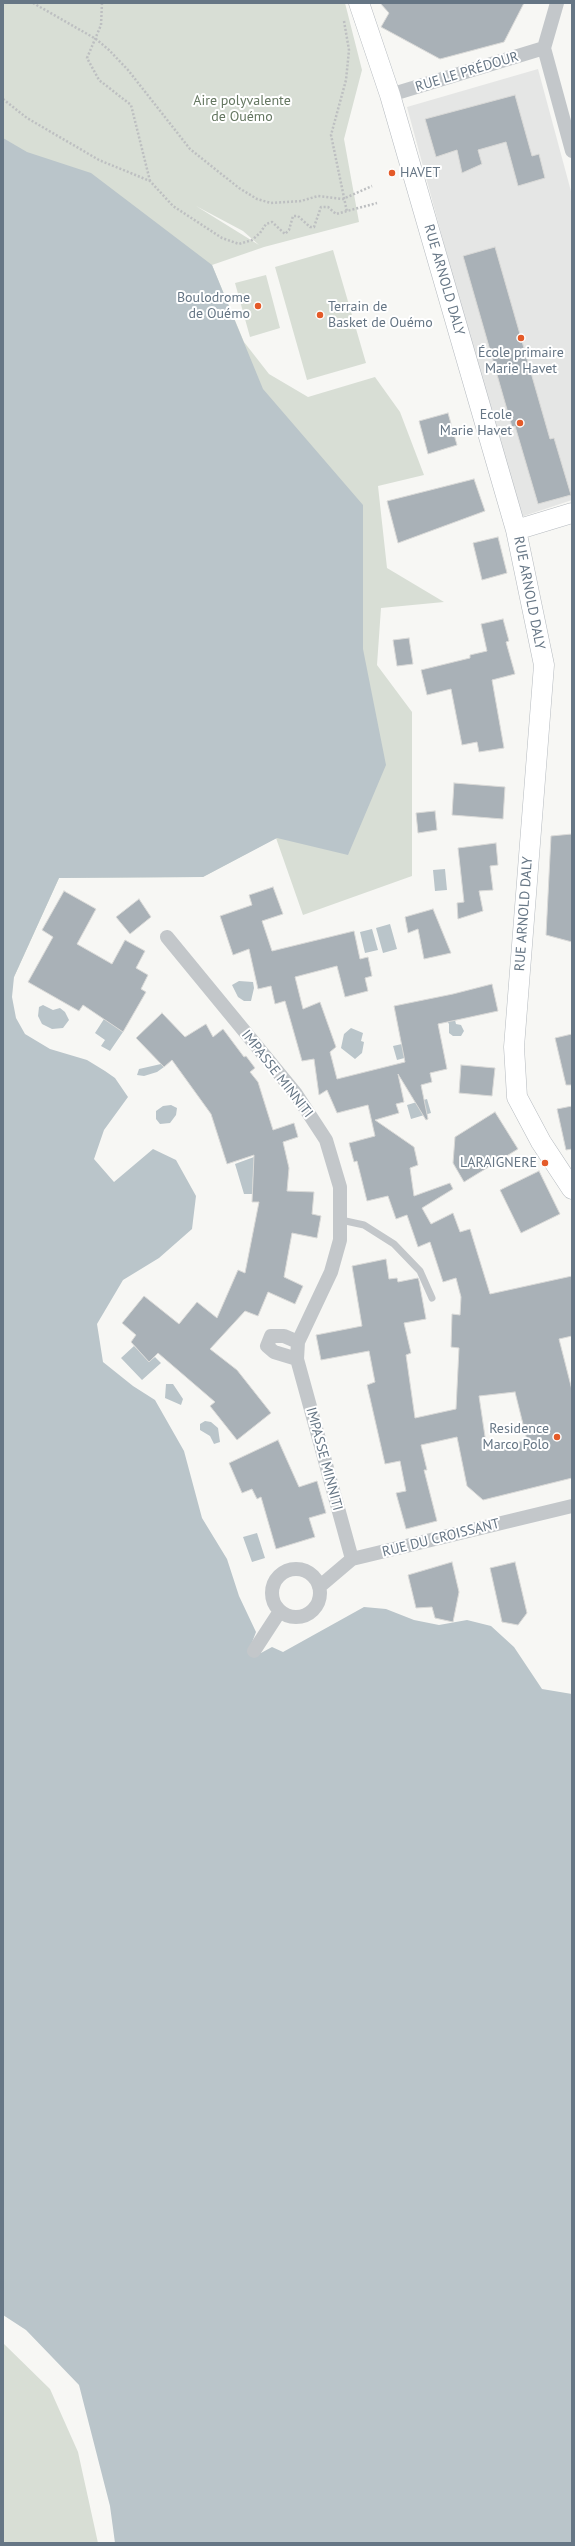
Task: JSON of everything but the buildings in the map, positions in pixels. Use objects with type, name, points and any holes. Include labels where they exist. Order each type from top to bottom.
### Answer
[{"type":"street","name":"RUE ARNOLD DALY","points":[[359,3],[390,95],[516,530],[544,665],[514,1047],[518,1097],[541,1142],[572,1189]]},
{"type":"street","points":[[557,3],[544,48],[572,151]]},
{"type":"street","name":"RUE LE PRÉDOUR","points":[[390,95],[544,48]]},
{"type":"street","points":[[516,530],[572,514]]},
{"type":"street","name":"IMPASSE MINNITI","points":[[167,937],[296,1094],[326,1140],[340,1188],[340,1240],[331,1272],[298,1342],[297,1358],[352,1559]]},
{"type":"street","points":[[297,1358],[274,1352],[267,1346],[271,1336],[284,1336],[298,1342]]},
{"type":"street","name":"RUE DU CROISSANT","points":[[319,1587],[352,1559],[572,1506]]},
{"type":"street","points":[[299,1569],[307,1572],[316,1579],[319,1587],[318,1603],[306,1615],[288,1617],[280,1611],[273,1600],[272,1587],[278,1576],[285,1571],[299,1569]]},
{"type":"street","points":[[254,1651],[280,1611]]},
{"type":"lane","points":[[341,1220],[364,1225],[394,1244],[420,1271],[432,1298]]},
{"type":"path","points":[[33,3],[96,39],[128,70],[190,149],[239,188],[257,199],[271,203],[301,201],[318,196],[343,199],[372,186]]},
{"type":"path","points":[[102,3],[101,25],[87,58],[99,80],[131,105],[150,181]]},
{"type":"path","points":[[342,15],[349,50],[346,80],[331,135],[346,212]]},
{"type":"path","points":[[3,99],[27,118],[99,160],[150,181],[173,206],[222,238],[239,244],[252,240],[260,234],[266,224],[272,222],[285,234],[290,230],[293,216],[298,216],[310,227],[314,227],[318,221],[318,212],[321,207],[328,207],[336,214],[377,203]]},
{"type":"shaded area","name":"École primaire Marie Havet","points":[[538,69],[572,195],[572,500],[518,518],[407,107]]},
{"type":"shaded area","points":[[3,138],[27,152],[91,173],[212,265],[263,389],[363,505],[363,649],[386,765],[348,855],[277,838],[203,877],[59,878],[14,977],[12,997],[16,1018],[25,1034],[50,1049],[87,1060],[105,1071],[115,1078],[128,1097],[104,1130],[94,1159],[114,1182],[153,1149],[176,1160],[196,1196],[192,1229],[159,1258],[123,1280],[97,1324],[103,1362],[133,1386],[155,1400],[184,1451],[202,1518],[227,1559],[239,1596],[256,1632],[251,1645],[261,1653],[272,1647],[283,1652],[364,1607],[386,1609],[414,1620],[439,1625],[467,1620],[491,1626],[514,1647],[542,1689],[572,1694],[572,2543],[115,2543],[110,2506],[79,2385],[26,2330],[3,2315]]},
{"type":"shaded area","points":[[445,869],[447,890],[435,891],[433,870]]},
{"type":"shaded area","points":[[390,924],[397,949],[383,953],[376,928]]},
{"type":"shaded area","points":[[372,929],[378,950],[365,953],[360,932]]},
{"type":"shaded area","points":[[239,981],[253,982],[254,988],[251,1001],[244,1001],[238,997],[232,985]]},
{"type":"shaded area","points":[[43,1005],[53,1010],[60,1008],[65,1012],[69,1020],[63,1028],[52,1029],[42,1024],[38,1016],[39,1007]]},
{"type":"shaded area","points":[[454,1016],[456,1024],[461,1025],[464,1031],[461,1036],[453,1036],[449,1033],[449,1024],[445,1018]]},
{"type":"shaded area","points":[[104,1019],[123,1032],[110,1051],[101,1046],[105,1040],[95,1033]]},
{"type":"shaded area","points":[[351,1028],[363,1033],[361,1041],[364,1042],[362,1053],[355,1059],[341,1048],[344,1034]]},
{"type":"shaded area","points":[[420,1040],[419,1054],[397,1060],[393,1046]]},
{"type":"shaded area","points":[[161,1064],[164,1067],[157,1072],[144,1076],[137,1075],[139,1069]]},
{"type":"shaded area","points":[[427,1099],[431,1113],[411,1119],[407,1105]]},
{"type":"shaded area","points":[[171,1105],[177,1108],[176,1115],[170,1123],[160,1124],[156,1119],[156,1111],[163,1106]]},
{"type":"shaded area","points":[[254,1157],[252,1194],[244,1194],[235,1164]]},
{"type":"shaded area","points":[[134,1346],[149,1362],[155,1357],[161,1363],[142,1380],[121,1358]]},
{"type":"shaded area","points":[[166,1384],[173,1384],[183,1399],[181,1405],[165,1398]]},
{"type":"shaded area","points":[[205,1421],[211,1422],[218,1428],[220,1442],[214,1444],[210,1436],[200,1430],[200,1424]]},
{"type":"shaded area","points":[[257,1533],[265,1558],[252,1562],[243,1537]]},
{"type":"green space","name":"Aire polyvalente de Ouémo","points":[[3,3],[345,3],[362,70],[344,139],[359,222],[264,247],[212,265],[244,342],[269,374],[308,397],[375,377],[400,412],[424,475],[378,486],[387,568],[444,602],[381,608],[377,665],[412,712],[412,876],[303,915],[276,838],[203,877],[59,878],[14,977],[3,970]],"holes":[[[196,206],[243,231],[259,245]]]},
{"type":"green space","name":"Terrain de Basket de Ouémo","points":[[333,250],[366,363],[307,380],[275,267]]},
{"type":"green space","name":"Boulodrome de Ouémo","points":[[266,275],[280,328],[250,337],[235,283]]},
{"type":"green space","points":[[3,2343],[50,2389],[78,2452],[98,2543],[3,2543]]},
{"type":"place","name":"HAVET","points":[[392,173]]},
{"type":"place","name":"Boulodrome de Ouémo","points":[[258,306]]},
{"type":"place","name":"Terrain de Basket de Ouémo","points":[[320,315]]},
{"type":"place","name":"École primaire Marie Havet","points":[[521,338]]},
{"type":"place","name":"Ecole Marie Havet","points":[[520,423]]},
{"type":"place","name":"LARAIGNERE","points":[[545,1163]]},
{"type":"place","name":"Residence Marco Polo","points":[[557,1437]]}]
